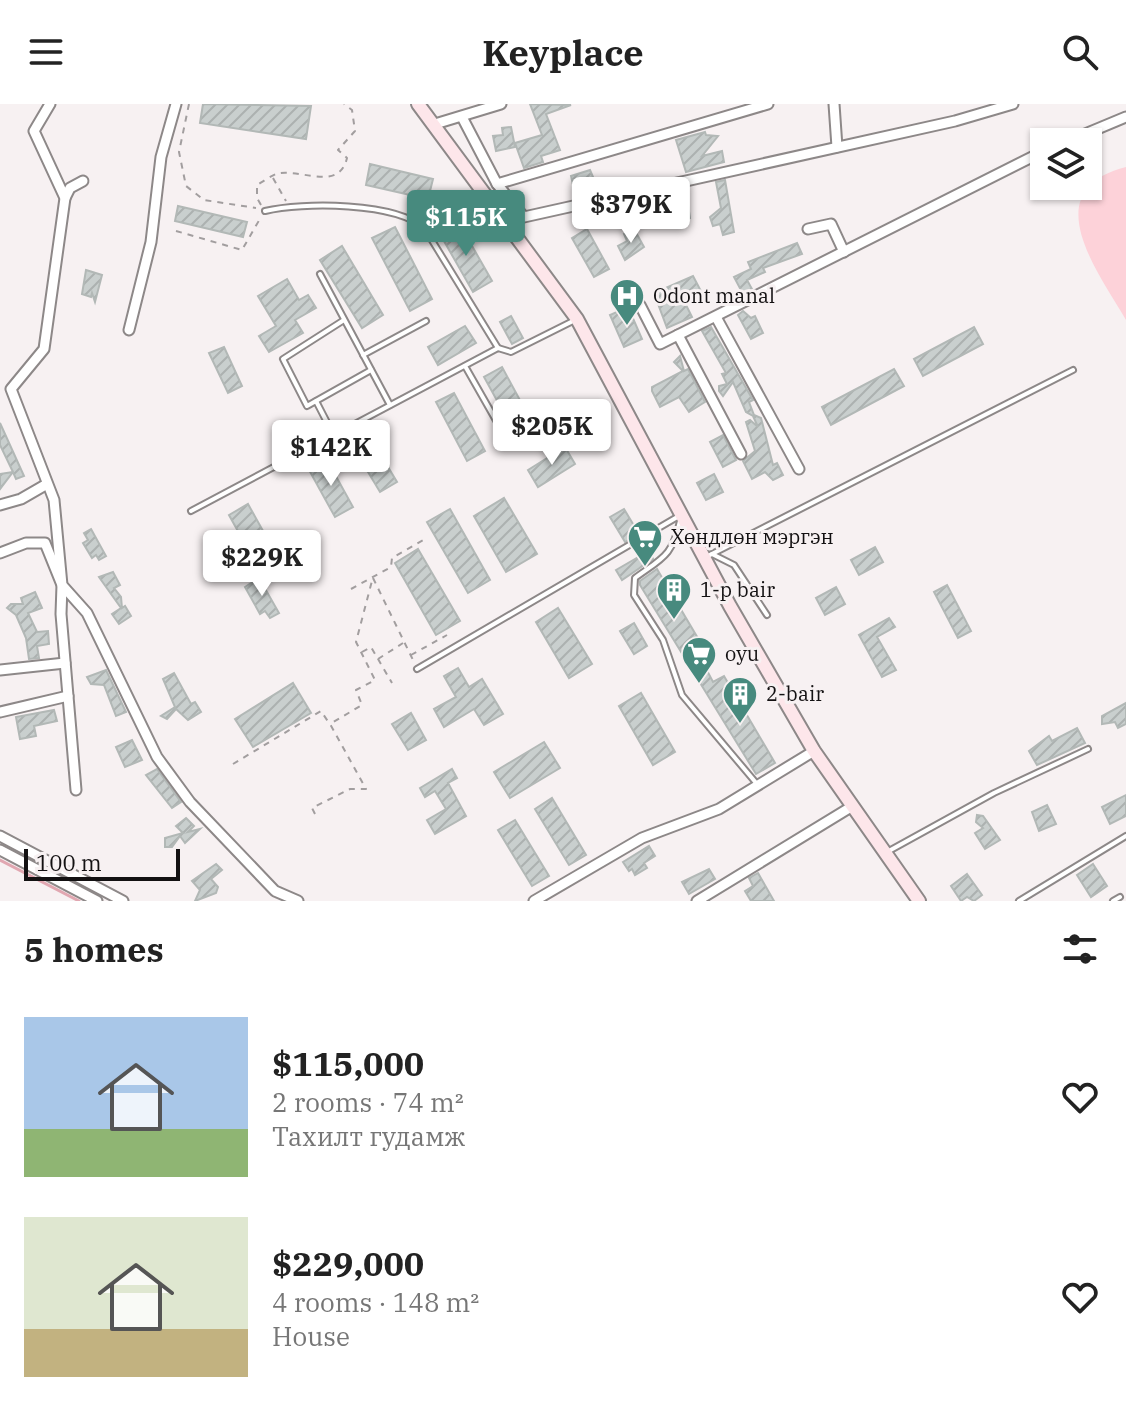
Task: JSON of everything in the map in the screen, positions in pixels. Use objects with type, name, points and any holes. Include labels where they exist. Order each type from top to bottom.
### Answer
[{"type":"main road","points":[[418,104],[577,319],[681,515],[708,556],[814,751],[919,901]]},
{"type":"street","points":[[50,104],[34,131],[65,198]]},
{"type":"street","points":[[129,330],[151,242],[161,157],[176,104]]},
{"type":"street","points":[[435,124],[501,104]]},
{"type":"street","points":[[497,184],[768,104]]},
{"type":"street","points":[[834,104],[837,147]]},
{"type":"street","points":[[462,117],[497,184],[524,217],[955,121],[1013,104]]},
{"type":"street","points":[[1100,128],[1126,117]]},
{"type":"street","points":[[640,305],[660,344],[1030,158]]},
{"type":"street","points":[[76,790],[54,500],[11,389],[44,349],[65,198],[70,188],[83,181]]},
{"type":"street","points":[[808,229],[831,224],[844,252]]},
{"type":"street","points":[[716,317],[799,469]]},
{"type":"street","points":[[678,335],[741,454]]},
{"type":"street","points":[[0,505],[21,499],[47,484]]},
{"type":"street","points":[[0,553],[26,543],[45,543],[62,585],[87,613],[157,757],[181,790],[275,891],[298,901]]},
{"type":"street","points":[[0,670],[65,663]]},
{"type":"street","points":[[0,712],[68,696]]},
{"type":"street","points":[[534,901],[642,838],[719,809],[760,787],[814,751]]},
{"type":"street","points":[[697,901],[851,807]]},
{"type":"street","points":[[0,836],[123,901]]},
{"type":"street","points":[[0,850],[97,901]]},
{"type":"lane","points":[[265,211],[289,205],[395,212],[415,220],[425,229],[498,348],[511,352],[577,319]]},
{"type":"lane","points":[[320,274],[390,405]]},
{"type":"lane","points":[[344,320],[283,359],[307,406],[371,370]]},
{"type":"lane","points":[[363,355],[426,321]]},
{"type":"lane","points":[[191,511],[498,348]]},
{"type":"lane","points":[[465,366],[506,438]]},
{"type":"lane","points":[[708,556],[1073,370]]},
{"type":"lane","points":[[316,401],[334,435]]},
{"type":"lane","points":[[417,669],[681,515]]},
{"type":"lane","points":[[681,515],[672,549],[663,560],[635,578],[634,595],[663,640],[682,695],[760,787]]},
{"type":"lane","points":[[708,556],[734,565],[767,615]]},
{"type":"lane","points":[[884,853],[994,793],[1088,749]]},
{"type":"lane","points":[[1019,901],[1126,836]]},
{"type":"lane","points":[[1113,901],[1120,897]]},
{"type":"path","points":[[189,104],[179,152],[186,186],[204,200],[265,211]]},
{"type":"path","points":[[265,211],[257,198],[257,185],[272,176],[279,173],[328,176],[338,175],[344,169],[347,158],[338,150],[355,131],[352,110],[344,104]]},
{"type":"path","points":[[272,176],[289,205]]},
{"type":"path","points":[[176,231],[242,250],[265,211]]},
{"type":"path","points":[[351,589],[391,567],[392,558],[427,538]]},
{"type":"path","points":[[373,577],[417,669]]},
{"type":"path","points":[[330,724],[362,705],[356,690],[375,680],[356,642],[373,577]]},
{"type":"path","points":[[411,655],[447,635]]},
{"type":"path","points":[[378,659],[404,643]]},
{"type":"path","points":[[361,652],[371,647],[392,683]]},
{"type":"path","points":[[233,764],[321,711],[366,789],[350,789],[312,808],[315,814]]},
{"type":"shaded area","points":[[1126,167],[1126,320],[1102,280],[1081,234],[1078,213],[1081,200],[1102,200],[1102,176]]},
{"type":"building","points":[[203,104],[311,106],[306,139],[200,123]]},
{"type":"building","points":[[530,104],[571,105],[546,114],[560,150],[541,156],[543,162],[524,168],[515,143],[542,135]]},
{"type":"building","points":[[511,127],[515,147],[496,151],[493,136],[503,135],[502,128]]},
{"type":"building","points":[[705,132],[706,135],[718,136],[702,156],[722,151],[724,162],[686,172],[676,140]]},
{"type":"building","points":[[370,164],[433,179],[428,199],[366,185]]},
{"type":"building","points":[[590,170],[599,191],[576,198],[571,176]]},
{"type":"building","points":[[725,180],[734,232],[723,235],[720,224],[713,226],[710,217],[721,208],[716,182]]},
{"type":"building","points":[[673,193],[679,200],[687,198],[690,218],[663,227],[658,215],[675,209],[663,194]]},
{"type":"building","points":[[178,206],[247,222],[243,237],[175,221]]},
{"type":"building","points":[[459,223],[492,281],[473,292],[440,234]]},
{"type":"building","points":[[395,227],[432,299],[410,311],[372,238]]},
{"type":"building","points":[[587,229],[609,269],[594,277],[572,238]]},
{"type":"building","points":[[634,229],[644,247],[625,260],[618,246],[627,241],[624,234]]},
{"type":"building","points":[[797,243],[802,254],[763,268],[765,272],[747,280],[752,289],[743,294],[734,277],[751,269],[748,262]]},
{"type":"building","points":[[342,246],[383,315],[362,328],[320,260]]},
{"type":"building","points":[[86,270],[102,275],[95,302],[92,293],[91,297],[82,294]]},
{"type":"building","points":[[693,276],[703,295],[685,303],[692,317],[667,328],[654,293]]},
{"type":"building","points":[[287,279],[299,300],[308,295],[316,308],[295,320],[303,333],[269,352],[259,336],[276,326],[258,296]]},
{"type":"building","points":[[628,307],[642,339],[624,347],[610,315]]},
{"type":"building","points":[[743,311],[751,318],[755,316],[763,333],[751,339],[738,315]]},
{"type":"building","points":[[511,316],[523,338],[512,344],[500,322]]},
{"type":"building","points":[[465,326],[476,343],[438,365],[428,347]]},
{"type":"building","points":[[711,327],[753,400],[749,402],[754,415],[761,418],[773,465],[777,463],[783,475],[773,480],[765,472],[752,479],[743,461],[755,451],[746,422],[750,420],[758,427],[753,416],[746,412],[733,382],[723,396],[719,391],[719,386],[727,384],[722,374],[726,373],[702,331]]},
{"type":"building","points":[[974,327],[983,344],[923,376],[914,359]]},
{"type":"building","points":[[224,347],[242,386],[228,393],[209,353]]},
{"type":"building","points":[[680,356],[684,371],[688,369],[705,402],[689,412],[679,397],[660,407],[652,391],[652,387],[683,371],[674,362]]},
{"type":"building","points":[[502,367],[534,426],[516,435],[484,377]]},
{"type":"building","points":[[894,369],[904,386],[831,425],[822,407]]},
{"type":"building","points":[[454,393],[485,451],[467,461],[436,402]]},
{"type":"building","points":[[0,423],[24,476],[16,479],[0,445]]},
{"type":"building","points":[[723,435],[736,460],[723,467],[710,442]]},
{"type":"building","points":[[370,437],[397,482],[380,492],[353,447]]},
{"type":"building","points":[[565,447],[575,464],[538,487],[528,470]]},
{"type":"building","points":[[327,460],[353,507],[335,517],[309,470]]},
{"type":"building","points":[[13,472],[0,489],[0,474]]},
{"type":"building","points":[[714,474],[723,492],[706,500],[697,483]]},
{"type":"building","points":[[504,498],[537,554],[506,572],[474,516]]},
{"type":"building","points":[[248,504],[268,540],[249,551],[229,515]]},
{"type":"building","points":[[450,509],[490,580],[468,593],[427,522]]},
{"type":"building","points":[[624,509],[639,534],[625,542],[610,517]]},
{"type":"building","points":[[91,529],[106,556],[99,560],[96,555],[92,558],[83,543],[88,540],[84,533]]},
{"type":"building","points":[[875,547],[883,562],[859,575],[851,560]]},
{"type":"building","points":[[418,549],[460,621],[436,635],[395,563]]},
{"type":"building","points":[[649,551],[653,559],[622,580],[616,570]]},
{"type":"building","points":[[657,569],[709,657],[702,661],[713,682],[724,676],[775,763],[756,774],[640,585],[640,581]]},
{"type":"building","points":[[113,572],[120,585],[114,588],[121,597],[122,608],[125,606],[131,616],[119,624],[112,614],[121,608],[99,577]]},
{"type":"building","points":[[259,578],[279,613],[270,618],[265,611],[260,614],[245,587]]},
{"type":"building","points":[[947,585],[971,631],[958,638],[934,592]]},
{"type":"building","points":[[836,587],[845,604],[825,615],[816,598]]},
{"type":"building","points":[[35,592],[42,608],[28,613],[37,632],[48,631],[49,644],[37,646],[39,658],[29,659],[26,638],[16,615],[7,608],[11,604],[23,604],[21,598]]},
{"type":"building","points":[[558,608],[592,664],[569,678],[536,622]]},
{"type":"building","points":[[889,618],[895,627],[877,637],[896,670],[882,677],[859,635]]},
{"type":"building","points":[[634,623],[647,646],[634,654],[620,631]]},
{"type":"building","points":[[458,668],[469,687],[482,679],[503,714],[484,725],[474,709],[444,727],[434,709],[456,697],[444,676]]},
{"type":"building","points":[[106,670],[126,712],[116,716],[104,685],[91,684],[87,677]]},
{"type":"building","points":[[174,673],[191,704],[195,702],[201,712],[188,720],[176,709],[167,719],[161,716],[175,707],[163,679]]},
{"type":"building","points":[[293,683],[311,713],[253,747],[235,719]]},
{"type":"building","points":[[641,693],[675,752],[653,765],[619,706]]},
{"type":"building","points":[[1126,703],[1126,724],[1118,728],[1115,722],[1102,724],[1102,716]]},
{"type":"building","points":[[54,710],[57,721],[34,726],[36,736],[20,739],[16,717]]},
{"type":"building","points":[[411,713],[426,740],[408,750],[392,724]]},
{"type":"building","points":[[1077,728],[1085,743],[1037,765],[1029,751],[1049,736],[1052,741]]},
{"type":"building","points":[[132,740],[142,760],[125,767],[116,747]]},
{"type":"building","points":[[544,742],[560,768],[510,798],[494,772]]},
{"type":"building","points":[[157,769],[181,802],[172,808],[146,775]]},
{"type":"building","points":[[452,769],[457,778],[448,783],[466,816],[435,834],[427,820],[446,809],[435,791],[425,797],[420,788]]},
{"type":"building","points":[[1126,795],[1126,816],[1110,824],[1102,807]]},
{"type":"building","points":[[552,798],[586,855],[569,865],[535,809]]},
{"type":"building","points":[[1047,805],[1056,824],[1039,831],[1032,812]]},
{"type":"building","points":[[977,815],[983,816],[1000,840],[985,849],[975,833],[983,828],[976,822]]},
{"type":"building","points":[[186,818],[194,826],[188,832],[200,829],[185,843],[180,836],[172,847],[165,847],[165,838],[183,833],[176,826]]},
{"type":"building","points":[[515,820],[549,876],[532,886],[498,830]]},
{"type":"building","points":[[649,846],[655,856],[644,863],[647,868],[635,875],[623,862]]},
{"type":"building","points":[[216,864],[222,870],[211,879],[218,887],[216,893],[195,901],[200,890],[192,881]]},
{"type":"building","points":[[1093,864],[1107,886],[1091,897],[1077,875]]},
{"type":"building","points":[[709,869],[715,879],[689,894],[682,882]]},
{"type":"building","points":[[758,873],[774,901],[751,901],[745,891],[753,886],[749,878]]},
{"type":"building","points":[[967,874],[982,895],[974,901],[967,897],[961,901],[951,886]]},
{"type":"waterway","points":[[0,860],[79,901]]},
{"type":"place","name":"Odont manal","points":[[627,327]]},
{"type":"place","name":"Хөндлөн мэргэн","points":[[645,568]]},
{"type":"place","name":"1-p bair","points":[[674,621]]},
{"type":"place","name":"oyu","points":[[699,685]]},
{"type":"place","name":"2-bair","points":[[740,725]]}]
